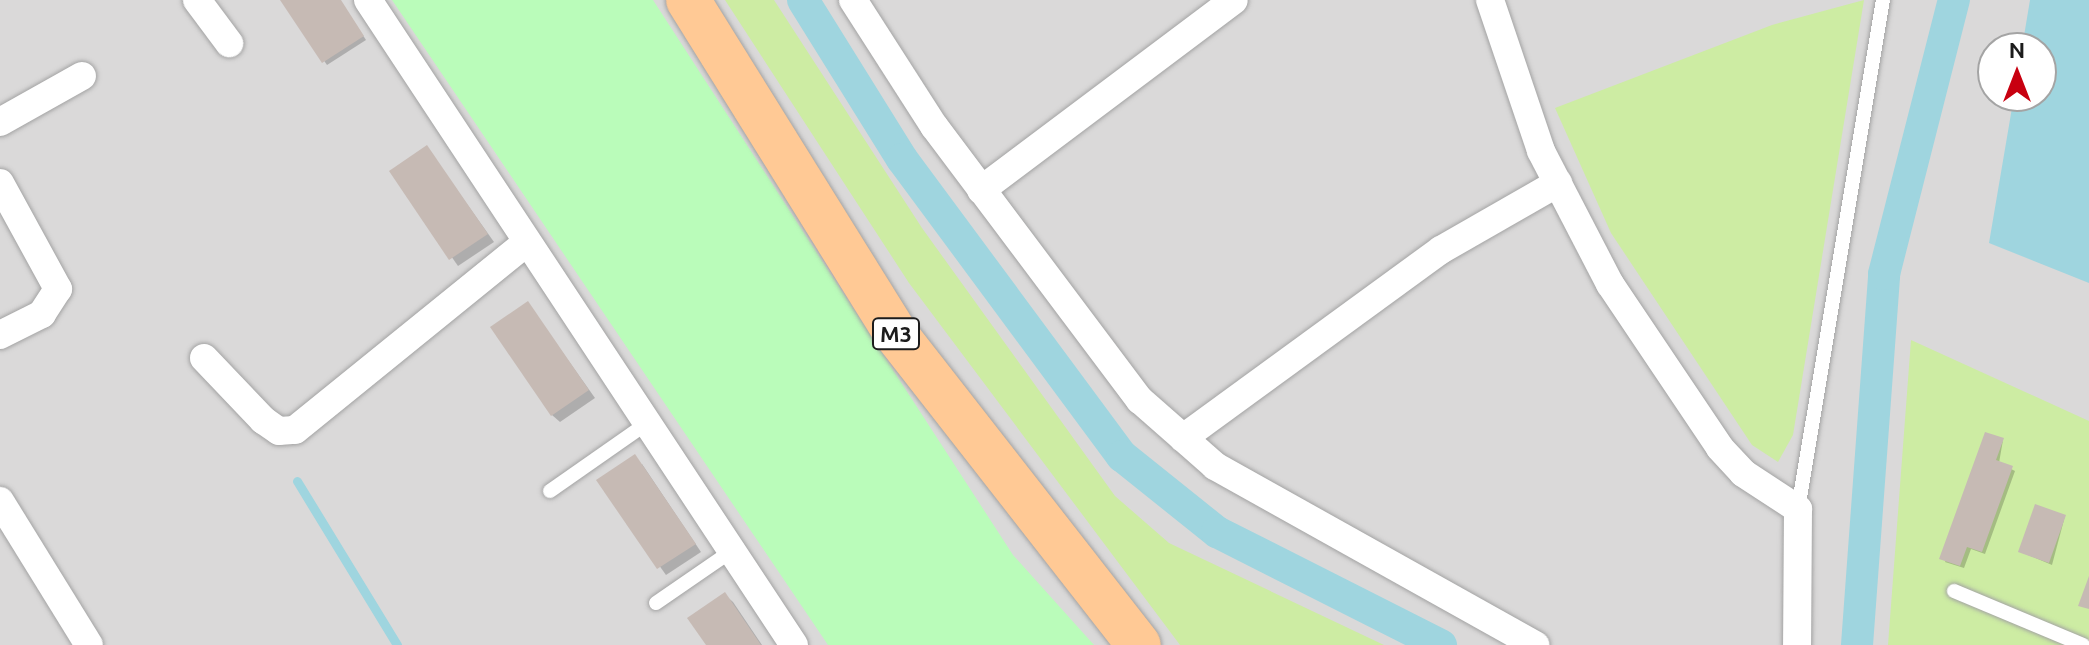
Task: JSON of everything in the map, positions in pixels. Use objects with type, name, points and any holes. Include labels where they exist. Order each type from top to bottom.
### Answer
[{"type":"main road","name":"M3","points":[[688,0],[895,333],[1139,645]]},
{"type":"street","points":[[197,0],[229,43]]},
{"type":"street","points":[[368,0],[643,426],[794,645]]},
{"type":"street","points":[[853,0],[981,190],[1130,388],[1183,438],[1237,479],[1535,645]]},
{"type":"street","points":[[981,190],[1234,0]]},
{"type":"street","points":[[1490,0],[1558,183],[1610,284],[1704,427],[1743,473],[1798,509],[1797,645]]},
{"type":"street","points":[[0,122],[82,76]]},
{"type":"street","points":[[0,183],[58,289],[42,314],[0,335]]},
{"type":"street","points":[[1183,438],[1441,250],[1558,183]]},
{"type":"street","points":[[204,358],[263,420],[279,431],[295,430],[525,244]]},
{"type":"street","points":[[0,501],[89,645]]},
{"type":"lane","points":[[1798,509],[1883,0]]},
{"type":"lane","points":[[550,491],[643,426]]},
{"type":"lane","points":[[656,603],[730,552]]},
{"type":"lane","points":[[1954,591],[2083,645]]},
{"type":"shaded area","points":[[0,0],[2089,0],[2089,645],[0,645]]},
{"type":"green space","points":[[392,0],[653,0],[1013,555],[1094,645],[828,645]]},
{"type":"green space","points":[[725,0],[774,0],[922,228],[1115,496],[1169,543],[1384,645],[1180,645],[909,283]]},
{"type":"green space","points":[[1864,0],[1793,435],[1778,462],[1752,445],[1611,233],[1555,108],[1772,25]]},
{"type":"green space","points":[[1911,340],[2089,421],[2089,645],[1888,645]]},
{"type":"water","points":[[2030,0],[2089,0],[2089,283],[1989,243],[2011,112],[2057,112],[2057,32],[2025,32]]},
{"type":"building","points":[[280,0],[341,0],[364,36],[322,63]]},
{"type":"building","points":[[427,145],[488,234],[449,260],[389,171]]},
{"type":"building","points":[[528,301],[589,390],[551,416],[490,327]]},
{"type":"building","points":[[1985,432],[2004,438],[1996,460],[2013,466],[1982,552],[1967,547],[1960,566],[1939,559]]},
{"type":"building","points":[[635,454],[696,544],[657,569],[596,480]]},
{"type":"building","points":[[2035,504],[2066,515],[2049,563],[2018,552]]},
{"type":"building","points":[[2089,576],[2089,609],[2078,606]]},
{"type":"building","points":[[725,592],[761,645],[706,645],[687,618]]},
{"type":"waterway","points":[[803,0],[902,159],[1122,456],[1217,532],[1441,645]]},
{"type":"waterway","points":[[1857,645],[1884,274],[1954,0]]},
{"type":"waterway","points":[[297,481],[397,645]]}]
